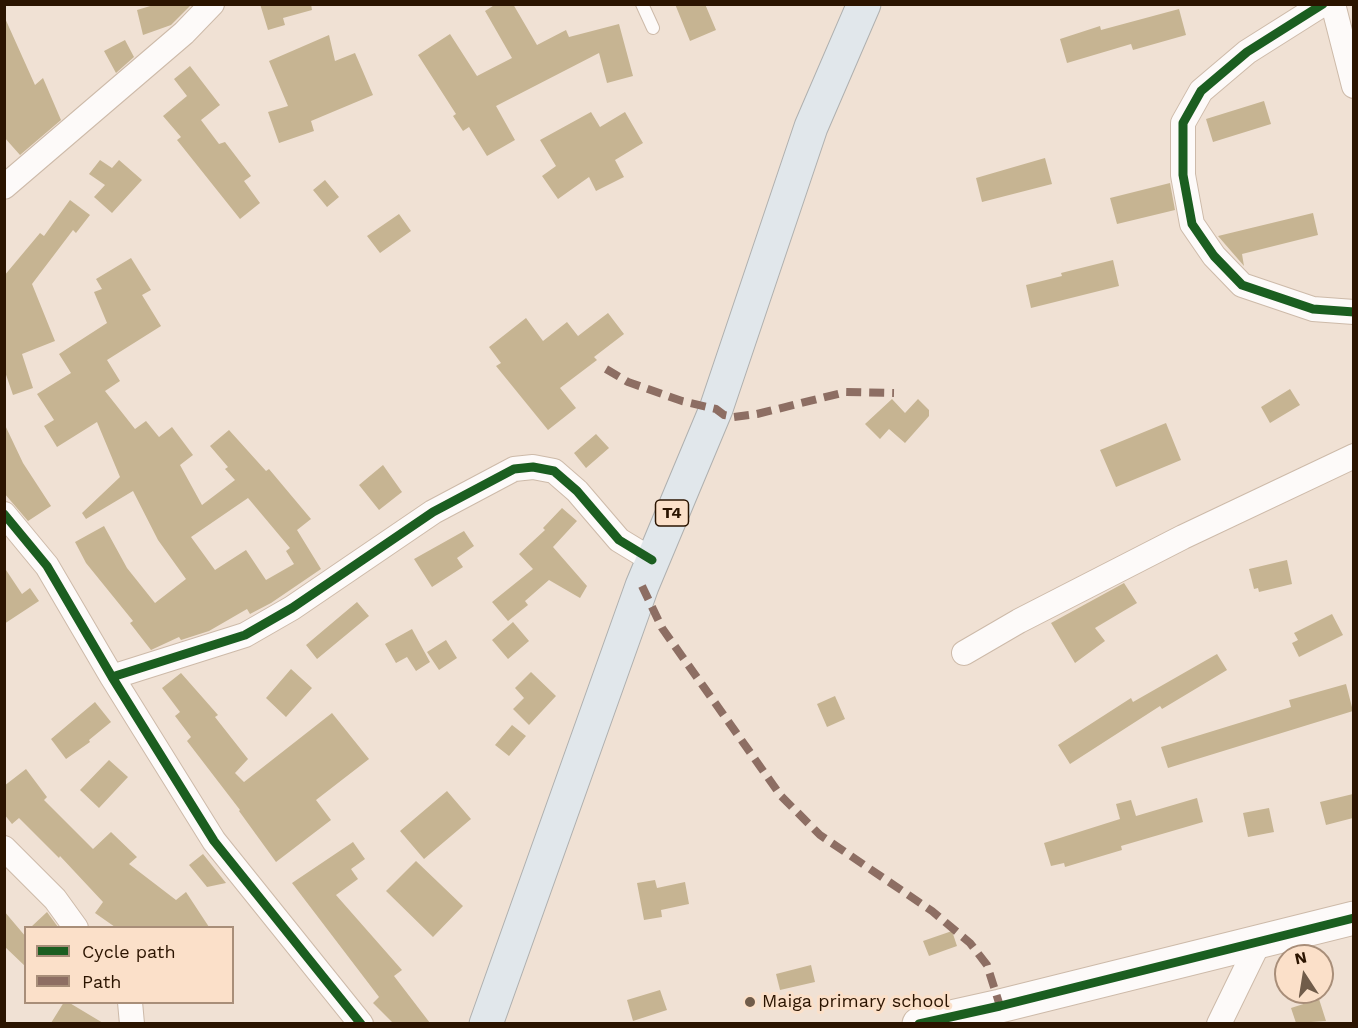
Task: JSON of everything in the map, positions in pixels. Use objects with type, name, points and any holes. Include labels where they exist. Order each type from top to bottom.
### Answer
[{"type":"highway","name":"T4","points":[[486,1023],[652,560],[716,409],[810,127],[864,4]]},
{"type":"street","points":[[4,188],[184,33],[212,4]]},
{"type":"street","points":[[1323,4],[1247,52],[1201,91],[1183,123],[1183,175],[1192,224],[1214,256],[1242,285],[1313,309],[1353,312]]},
{"type":"street","points":[[1333,4],[1353,86]]},
{"type":"street","points":[[964,653],[1019,621],[1183,537],[1353,456]]},
{"type":"street","points":[[112,677],[245,634],[292,608],[433,512],[514,470],[533,467],[554,471],[572,486],[619,540],[652,560]]},
{"type":"street","points":[[4,514],[47,566],[112,677],[214,841],[361,1023]]},
{"type":"street","points":[[4,848],[55,899],[75,926]]},
{"type":"street","points":[[919,1023],[1000,1006],[1353,918]]},
{"type":"street","points":[[1219,1023],[1259,942]]},
{"type":"street","points":[[130,1004],[132,1023]]},
{"type":"lane","points":[[642,4],[653,28]]},
{"type":"building","points":[[157,4],[190,6],[171,25],[143,35],[137,10]]},
{"type":"building","points":[[260,4],[311,4],[312,10],[283,18],[285,25],[268,30]]},
{"type":"building","points":[[496,4],[513,4],[537,45],[566,30],[569,37],[619,24],[633,76],[607,83],[599,53],[496,106],[515,140],[487,156],[469,127],[463,131],[453,116],[456,114],[418,55],[450,34],[477,76],[512,58],[485,11]]},
{"type":"building","points":[[675,4],[705,4],[716,30],[690,41]]},
{"type":"building","points":[[1179,9],[1186,35],[1133,50],[1131,44],[1067,63],[1060,39],[1100,26],[1101,30]]},
{"type":"building","points":[[4,16],[35,85],[43,78],[61,120],[20,155],[4,137]]},
{"type":"building","points":[[329,35],[335,61],[355,53],[373,95],[311,121],[314,131],[279,143],[268,112],[288,106],[269,61]]},
{"type":"building","points":[[125,40],[134,57],[116,73],[104,51]]},
{"type":"building","points":[[190,66],[220,105],[201,120],[219,144],[225,142],[251,176],[244,181],[260,203],[240,219],[177,140],[181,137],[163,116],[187,96],[174,79]]},
{"type":"building","points":[[1264,101],[1271,124],[1213,142],[1206,119]]},
{"type":"building","points":[[591,112],[600,127],[625,112],[643,143],[615,160],[624,177],[596,191],[589,177],[558,199],[542,176],[556,166],[540,140]]},
{"type":"building","points":[[1045,158],[1052,184],[982,202],[976,178]]},
{"type":"building","points":[[100,160],[112,168],[119,160],[142,180],[112,213],[94,197],[105,185],[89,174]]},
{"type":"building","points":[[325,180],[339,197],[327,207],[313,190]]},
{"type":"building","points":[[1170,183],[1175,210],[1117,224],[1110,198]]},
{"type":"building","points":[[70,200],[90,215],[76,233],[73,230],[32,284],[55,341],[22,354],[33,388],[13,395],[4,369],[4,276],[40,233],[44,236]]},
{"type":"building","points":[[1313,213],[1318,235],[1242,254],[1244,266],[1218,236]]},
{"type":"building","points":[[399,214],[411,231],[380,253],[367,236]]},
{"type":"building","points":[[131,258],[151,290],[142,295],[161,326],[107,360],[120,381],[105,391],[135,429],[146,421],[159,437],[172,427],[193,455],[180,465],[202,505],[235,480],[225,469],[228,467],[210,446],[229,430],[266,471],[269,469],[311,519],[297,530],[321,569],[271,603],[250,614],[247,609],[209,631],[181,640],[179,637],[151,650],[130,623],[133,621],[86,563],[75,542],[104,526],[127,568],[155,603],[186,579],[158,540],[133,491],[86,519],[82,513],[120,477],[97,422],[57,447],[44,426],[54,420],[37,394],[71,373],[59,354],[107,323],[94,292],[102,289],[96,279]],"holes":[[[248,498],[290,548],[286,551],[294,564],[266,580],[246,550],[215,570],[191,537]]]},
{"type":"building","points":[[1113,260],[1119,286],[1031,308],[1026,285],[1062,276],[1061,273]]},
{"type":"building","points":[[608,313],[624,334],[594,357],[597,360],[560,388],[576,408],[548,430],[496,366],[501,363],[489,347],[526,318],[543,341],[567,322],[578,336]]},
{"type":"building","points":[[1290,389],[1300,405],[1270,423],[1261,407]]},
{"type":"building","points":[[892,399],[905,413],[918,399],[929,410],[929,416],[905,443],[889,429],[880,439],[865,424]]},
{"type":"building","points":[[4,423],[23,463],[51,506],[28,521],[4,493]]},
{"type":"building","points":[[1166,423],[1181,460],[1116,487],[1100,450]]},
{"type":"building","points":[[596,434],[609,448],[586,468],[574,453]]},
{"type":"building","points":[[383,465],[402,492],[379,510],[359,485]]},
{"type":"building","points":[[562,508],[577,521],[553,547],[587,586],[580,598],[549,580],[525,601],[528,605],[508,621],[492,602],[533,569],[519,554],[545,530],[543,528]]},
{"type":"building","points":[[464,531],[474,546],[457,558],[463,567],[432,587],[414,559]]},
{"type":"building","points":[[1287,560],[1292,584],[1259,592],[1258,588],[1254,589],[1249,569]]},
{"type":"building","points":[[4,567],[22,594],[30,588],[39,601],[4,624]]},
{"type":"building","points":[[1124,583],[1137,603],[1095,628],[1105,641],[1075,663],[1051,623]]},
{"type":"building","points":[[357,602],[369,616],[317,659],[306,645]]},
{"type":"building","points":[[1332,614],[1343,635],[1299,657],[1292,643],[1298,640],[1294,633]]},
{"type":"building","points":[[513,622],[529,641],[508,659],[492,640]]},
{"type":"building","points":[[412,629],[430,662],[416,671],[407,657],[396,663],[385,644]]},
{"type":"building","points":[[446,640],[457,658],[439,670],[427,652]]},
{"type":"building","points":[[1217,654],[1227,670],[1162,709],[1160,706],[1070,764],[1058,745],[1131,698],[1133,702]]},
{"type":"building","points":[[291,669],[312,688],[286,717],[266,698]]},
{"type":"building","points":[[531,672],[556,696],[529,725],[513,709],[524,698],[515,688]]},
{"type":"building","points":[[181,673],[218,715],[215,717],[248,759],[235,773],[244,782],[332,713],[369,759],[316,800],[331,820],[276,862],[240,810],[187,741],[191,737],[175,716],[180,712],[162,688]]},
{"type":"building","points":[[1346,684],[1353,711],[1168,768],[1161,747],[1291,707],[1289,700]]},
{"type":"building","points":[[835,696],[845,719],[827,727],[817,704]]},
{"type":"building","points":[[95,702],[111,722],[89,740],[90,742],[66,759],[51,739]]},
{"type":"building","points":[[512,725],[526,736],[509,756],[495,745]]},
{"type":"building","points":[[109,760],[128,777],[99,808],[80,790]]},
{"type":"building","points":[[26,769],[47,797],[44,800],[93,849],[111,832],[137,857],[129,864],[176,900],[186,892],[208,926],[114,926],[95,913],[103,902],[60,856],[59,858],[19,818],[12,824],[4,814],[4,786]]},
{"type":"building","points":[[447,791],[471,819],[424,859],[400,831]]},
{"type":"building","points":[[1353,794],[1353,818],[1326,825],[1320,802]]},
{"type":"building","points":[[1197,798],[1203,822],[1121,846],[1122,850],[1065,867],[1064,863],[1051,866],[1044,843],[1120,819],[1116,804],[1131,800],[1136,816]]},
{"type":"building","points":[[1269,808],[1274,832],[1248,837],[1243,813]]},
{"type":"building","points":[[353,842],[365,859],[351,869],[358,879],[336,895],[402,970],[394,976],[430,1023],[393,1023],[373,1003],[379,997],[292,883]]},
{"type":"building","points":[[203,854],[226,883],[207,887],[189,865]]},
{"type":"building","points":[[416,861],[463,906],[433,937],[386,891]]},
{"type":"building","points":[[655,880],[657,888],[685,882],[689,904],[661,910],[662,917],[644,920],[637,883]]},
{"type":"building","points":[[4,911],[24,935],[24,965],[4,946]]},
{"type":"building","points":[[47,912],[57,926],[32,926]]},
{"type":"building","points":[[952,931],[957,946],[929,956],[923,941]]},
{"type":"building","points":[[811,965],[815,982],[780,990],[776,974]]},
{"type":"building","points":[[660,990],[667,1010],[633,1021],[627,1000]]},
{"type":"building","points":[[63,1004],[71,1004],[103,1023],[51,1023]]},
{"type":"building","points":[[1303,1004],[1321,1004],[1326,1021],[1296,1023],[1291,1008]]},
{"type":"marked path","points":[[606,369],[628,382],[682,401],[716,409],[724,415],[734,417],[757,414],[846,392],[894,393]]},
{"type":"marked path","points":[[642,586],[662,628],[781,796],[820,835],[932,911],[970,943],[987,965],[1000,1006]]},
{"type":"cycle path","points":[[1323,4],[1247,52],[1201,91],[1183,123],[1183,175],[1192,224],[1214,256],[1242,285],[1313,309],[1354,312]]},
{"type":"cycle path","points":[[112,677],[245,635],[292,608],[433,512],[514,469],[533,467],[554,471],[577,491],[619,540],[652,560]]},
{"type":"cycle path","points":[[4,514],[47,566],[112,677],[214,841],[361,1024]]},
{"type":"cycle path","points":[[919,1024],[1354,918]]},
{"type":"place","name":"Maiga primary school","points":[[750,1002]]}]
